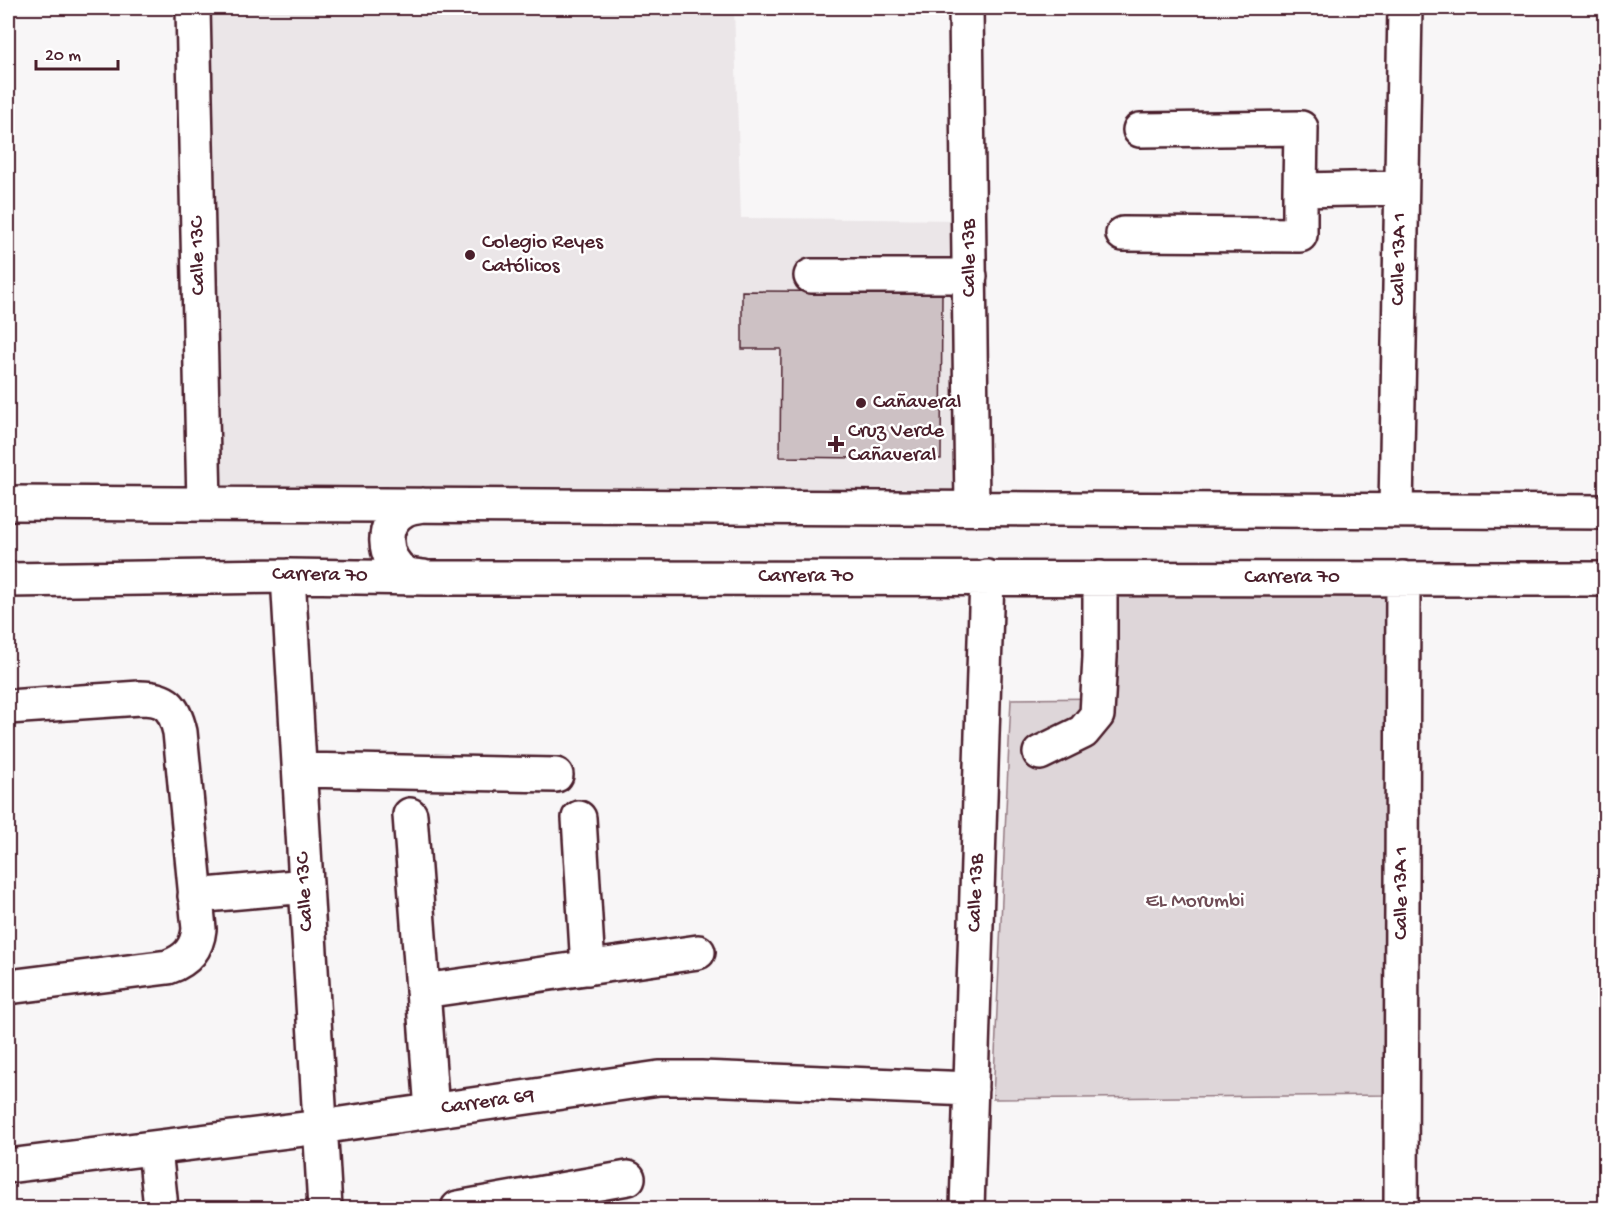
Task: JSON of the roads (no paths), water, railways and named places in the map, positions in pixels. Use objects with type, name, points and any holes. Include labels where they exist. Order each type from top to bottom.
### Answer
[{"type":"street","name":"Calle 13C","points":[[193,8],[204,504]]},
{"type":"street","name":"Calle 13B","points":[[966,8],[972,508]]},
{"type":"street","name":"Calle 13A 1","points":[[1396,510],[1405,8]]},
{"type":"street","points":[[1123,234],[1300,235],[1301,128],[1140,130]]},
{"type":"street","points":[[1300,190],[1401,188]]},
{"type":"street","points":[[811,276],[970,276]]},
{"type":"street","points":[[8,503],[1605,512]]},
{"type":"street","points":[[423,505],[404,510],[390,524],[386,543],[392,561],[406,574],[426,578]]},
{"type":"street","name":"Calle 13C","points":[[288,576],[325,1209]]},
{"type":"street","name":"Carrera 70","points":[[8,580],[288,576],[1605,579]]},
{"type":"street","name":"Calle 13B","points":[[967,1209],[987,577]]},
{"type":"street","points":[[1040,753],[1083,732],[1097,714],[1100,578]]},
{"type":"street","name":"Calle 13A 1","points":[[1401,1209],[1403,578]]},
{"type":"street","points":[[8,707],[140,698],[155,698],[167,704],[177,718],[180,732],[199,929],[198,939],[187,957],[168,967],[8,987]]},
{"type":"street","points":[[300,770],[556,775]]},
{"type":"street","points":[[410,815],[432,1111]]},
{"type":"street","points":[[579,818],[588,968]]},
{"type":"street","points":[[195,896],[306,886]]},
{"type":"street","points":[[423,992],[698,952]]},
{"type":"street","name":"Carrera 69","points":[[8,1166],[320,1127],[659,1078],[971,1089]]},
{"type":"street","points":[[155,1149],[161,1209]]},
{"type":"street","points":[[458,1209],[628,1178]]},
{"type":"place","name":"Colegio Reyes Católicos","points":[[470,255]]},
{"type":"place","name":"Cañaveral","points":[[861,403]]},
{"type":"place","name":"Cruz Verde Cañaveral","points":[[836,444]]},
{"type":"park label","name":"EL Morumbi","points":[[1195,902]]}]
